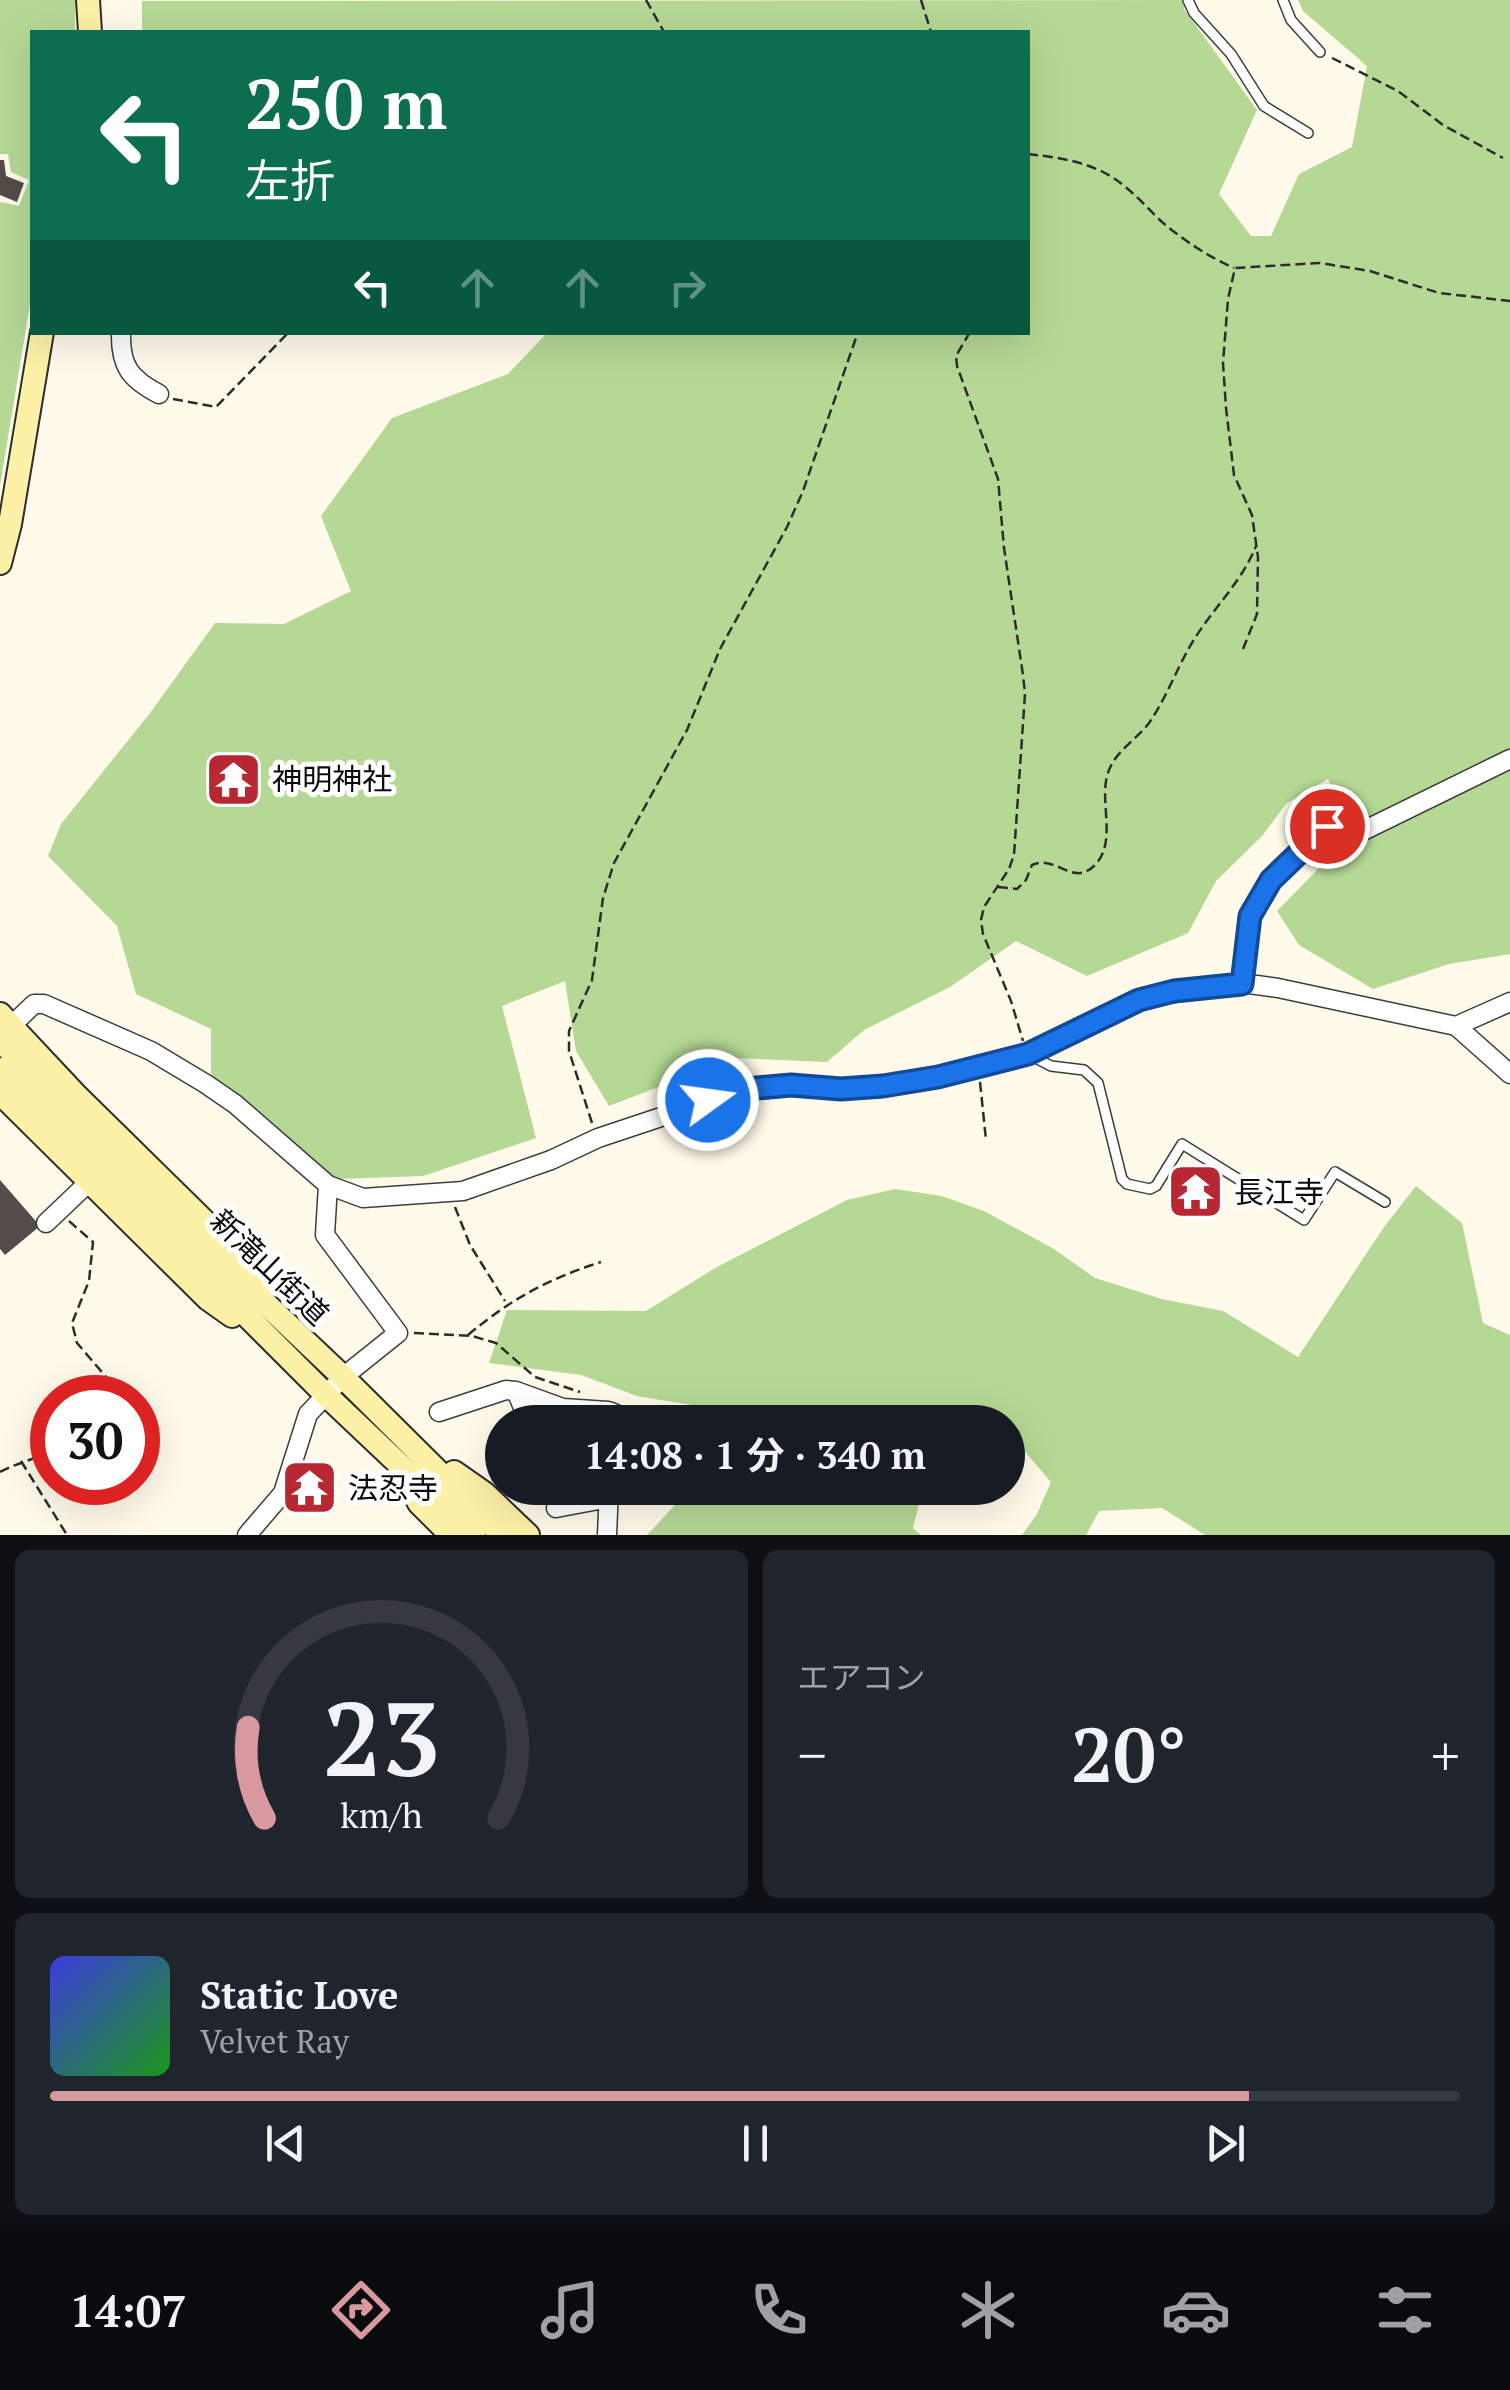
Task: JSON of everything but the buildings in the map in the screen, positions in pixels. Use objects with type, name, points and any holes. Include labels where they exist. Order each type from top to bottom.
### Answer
[{"type":"main road","points":[[88,0],[90,30]]},
{"type":"main road","points":[[0,563],[42,335]]},
{"type":"main road","name":"新滝山街道","points":[[4,1027],[252,1268],[263,1300],[502,1535]]},
{"type":"main road","name":"新滝山街道","points":[[0,1069],[280,1350],[474,1535]]},
{"type":"main road","points":[[0,1093],[208,1299],[280,1350]]},
{"type":"main road","points":[[402,1435],[484,1492],[528,1535]]},
{"type":"main road","points":[[402,1468],[418,1503],[451,1535]]},
{"type":"street","points":[[120,335],[120,351],[136,382],[159,394]]},
{"type":"street","points":[[1242,984],[1250,916],[1271,880],[1327,826],[1364,831],[1510,758]]},
{"type":"street","points":[[4,1027],[34,1004],[44,1004],[151,1052],[235,1104],[328,1185],[364,1198],[449,1192],[494,1181],[598,1138],[746,1089],[791,1085],[841,1089],[883,1086],[978,1067],[1028,1054],[1139,1000],[1174,991],[1242,984],[1421,1016],[1456,1026],[1510,1074]]},
{"type":"street","points":[[1456,1026],[1510,1002]]},
{"type":"street","points":[[53,1218],[88,1183]]},
{"type":"street","points":[[247,1535],[282,1493],[306,1417],[343,1377],[398,1333],[325,1235],[328,1185]]},
{"type":"street","points":[[516,1391],[522,1405]]},
{"type":"street","points":[[439,1412],[498,1392],[516,1391],[556,1405]]},
{"type":"street","points":[[556,1508],[567,1505]]},
{"type":"street","points":[[608,1535],[609,1505]]},
{"type":"lane","points":[[1188,0],[1194,13],[1231,54],[1264,106],[1308,133]]},
{"type":"lane","points":[[1283,0],[1291,20],[1320,52]]},
{"type":"lane","points":[[1028,1054],[1051,1066],[1084,1070],[1098,1082],[1122,1179],[1127,1184],[1150,1190],[1156,1186],[1182,1144],[1304,1220],[1334,1172],[1385,1202]]},
{"type":"path","points":[[646,0],[663,30]]},
{"type":"path","points":[[920,0],[930,30]]},
{"type":"path","points":[[1320,52],[1398,91],[1443,125],[1503,158]]},
{"type":"path","points":[[1030,154],[1053,156],[1103,172],[1125,186],[1163,222],[1216,260],[1236,268],[1320,264],[1370,271],[1438,293],[1510,301]]},
{"type":"path","points":[[1236,268],[1228,299],[1223,363],[1226,408],[1234,475],[1252,515],[1256,544],[1256,614],[1243,648]]},
{"type":"path","points":[[159,394],[180,402],[216,407],[287,335]]},
{"type":"path","points":[[598,1138],[568,1052],[569,1031],[592,980],[603,898],[614,863],[687,730],[720,649],[787,528],[857,335]]},
{"type":"path","points":[[968,335],[956,356],[956,366],[998,478],[1025,694],[1014,855],[984,907],[981,920],[1028,1054]]},
{"type":"path","points":[[996,887],[1017,889],[1032,865],[1042,860],[1053,862],[1070,874],[1082,874],[1094,866],[1106,838],[1104,799],[1110,768],[1154,715],[1190,647],[1224,594],[1247,569],[1256,544]]},
{"type":"path","points":[[978,1067],[986,1140]]},
{"type":"path","points":[[449,1192],[470,1245],[506,1304]]},
{"type":"path","points":[[53,1218],[93,1242],[89,1282],[72,1323],[78,1342],[105,1375]]},
{"type":"path","points":[[467,1336],[506,1304],[558,1276],[601,1262]]},
{"type":"path","points":[[398,1333],[467,1336],[496,1343],[535,1376],[582,1392]]},
{"type":"path","points":[[0,1472],[30,1459]]},
{"type":"path","points":[[21,1460],[67,1535]]},
{"type":"green space","points":[[0,0],[75,0],[75,30],[30,30],[30,304],[0,486],[0,202],[19,206],[29,180],[11,172],[8,154],[0,154]]},
{"type":"green space","points":[[1187,0],[1184,9],[1257,110],[1219,194],[1251,236],[1271,236],[1299,174],[1352,147],[1367,66],[1303,11],[1298,0],[1510,0],[1510,954],[1449,964],[1373,989],[1299,945],[1277,911],[1353,833],[1328,779],[1286,804],[1262,836],[1216,881],[1188,933],[1087,976],[1016,941],[950,987],[864,1030],[827,1062],[734,1058],[609,1106],[576,1051],[565,981],[502,1006],[536,1138],[423,1176],[336,1179],[211,1075],[211,1029],[136,994],[117,926],[48,856],[61,824],[150,713],[215,623],[284,624],[351,591],[321,516],[392,418],[508,374],[545,335],[1030,335],[1030,30],[142,30],[142,1]]},
{"type":"green space","points":[[1416,1186],[1462,1223],[1483,1323],[1510,1335],[1510,1535],[1205,1535],[1162,1508],[1099,1511],[1086,1535],[1022,1535],[1037,1514],[1051,1482],[1025,1452],[1025,1405],[691,1405],[637,1396],[581,1375],[489,1363],[507,1310],[646,1311],[715,1268],[847,1200],[895,1189],[942,1196],[984,1211],[1054,1249],[1095,1278],[1162,1299],[1223,1311],[1298,1357],[1384,1227]]},
{"type":"green space","points":[[675,1505],[919,1505],[913,1528],[921,1535],[647,1535]]},
{"type":"place","name":"神明神社","points":[[233,779]]},
{"type":"place","name":"長江寺","points":[[1195,1192]]},
{"type":"place","name":"法忍寺","points":[[309,1488]]},
{"type":"route","points":[[708,1100],[746,1089],[791,1085],[841,1089],[938,1077],[1028,1054],[1139,1000],[1174,991],[1242,984],[1250,916],[1271,880],[1327,826]]}]
